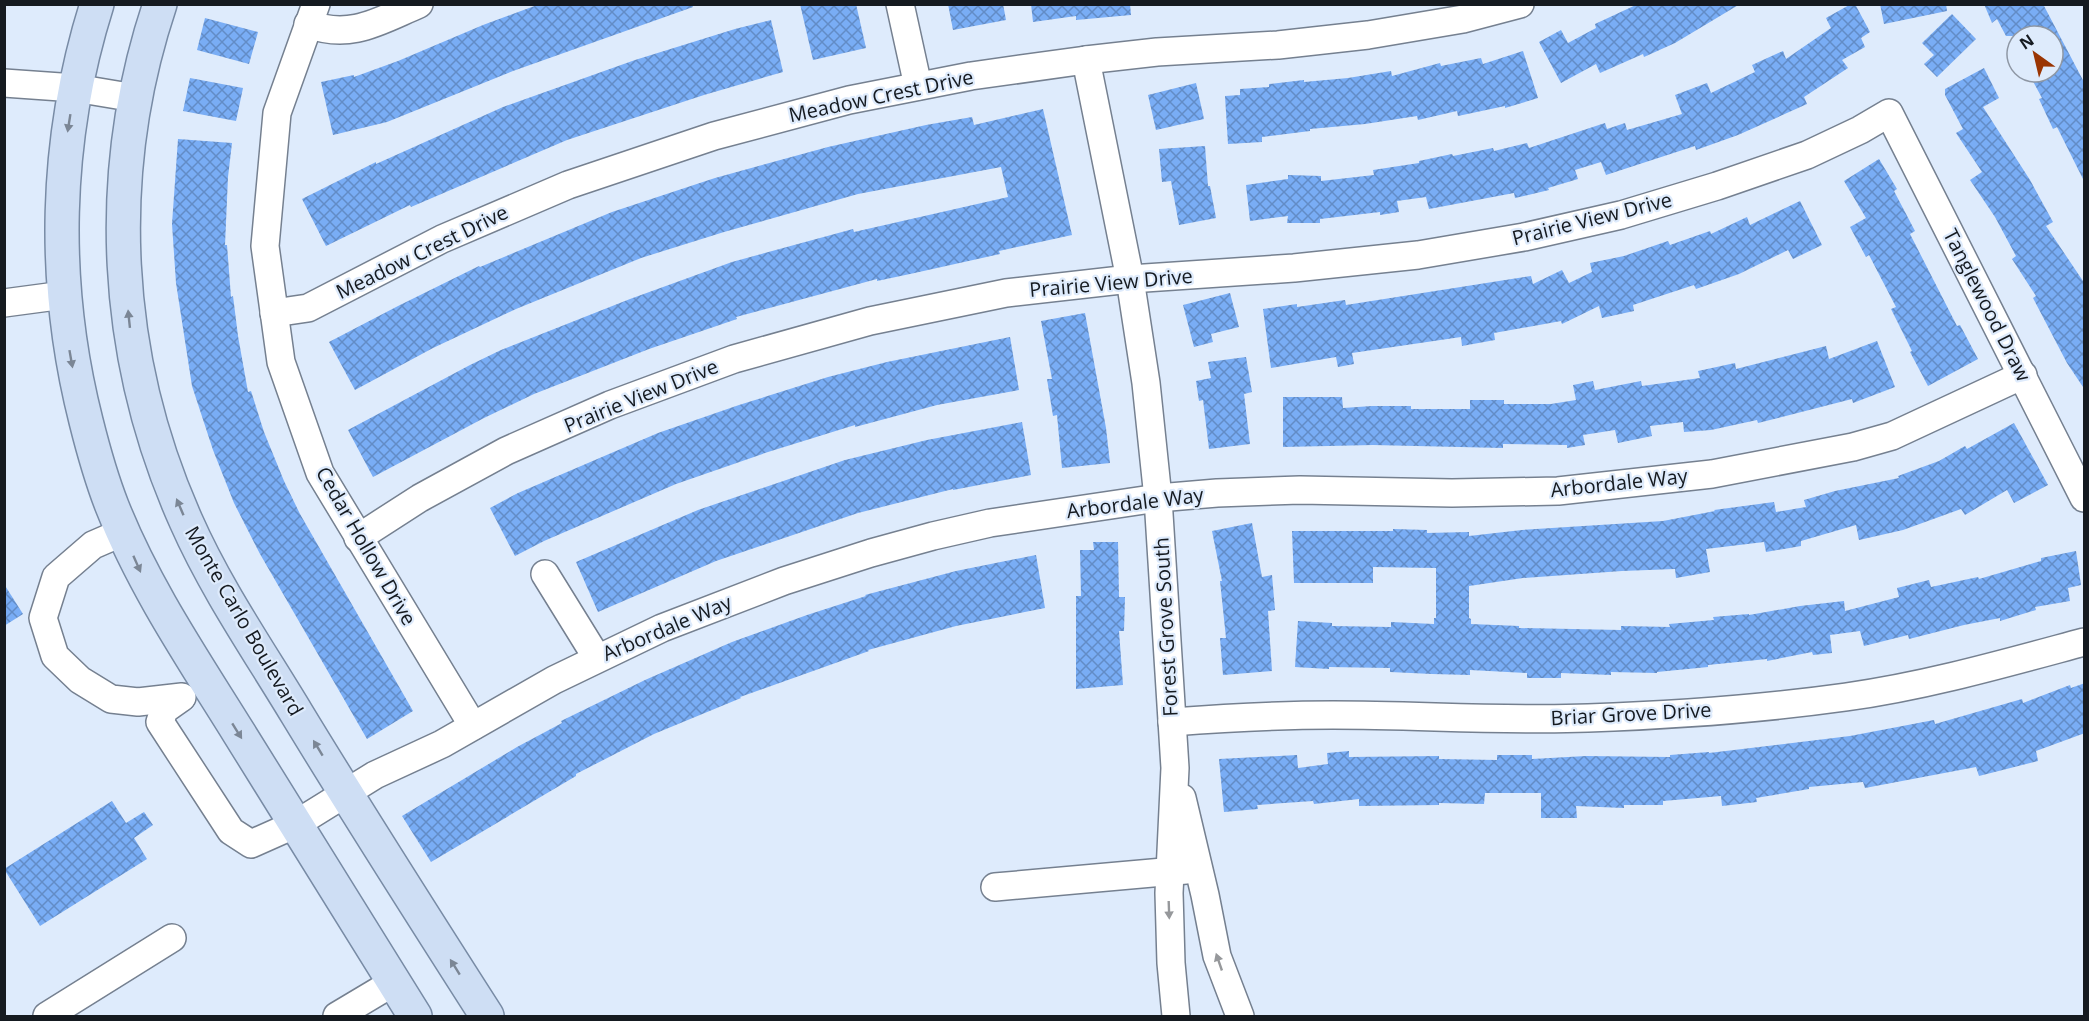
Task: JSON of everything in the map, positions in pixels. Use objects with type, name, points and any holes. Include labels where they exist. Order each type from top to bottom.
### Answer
[{"type":"main road","points":[[97,4],[75,88],[65,154],[61,201],[64,296],[69,346],[81,404],[98,467],[123,532],[160,607],[194,691],[296,824],[415,1017]]},
{"type":"main road","name":"Monte Carlo Boulevard","points":[[160,4],[135,98],[125,170],[123,238],[124,272],[136,368],[154,438],[187,524],[214,577],[345,793],[486,1017]]},
{"type":"street","points":[[312,14],[332,31],[356,29],[419,4]]},
{"type":"street","points":[[900,4],[918,86]]},
{"type":"street","name":"Meadow Crest Drive","points":[[274,313],[308,308],[442,239],[530,200],[677,148],[765,121],[849,100],[1013,69],[1157,52],[1278,45],[1368,35],[1463,20],[1520,4]]},
{"type":"street","name":"Cedar Hollow Drive","points":[[312,14],[277,113],[265,246],[281,362],[320,473],[473,726]]},
{"type":"street","name":"Forest Grove South","points":[[1086,60],[1130,279],[1146,383],[1158,498],[1175,768],[1170,872],[1171,963],[1176,1017]]},
{"type":"street","points":[[4,83],[75,88],[135,98]]},
{"type":"street","name":"Prairie View Drive","points":[[358,538],[420,498],[506,451],[610,405],[734,359],[870,321],[1006,293],[1130,279],[1294,268],[1418,255],[1524,237],[1621,215],[1717,186],[1807,155],[1860,130],[1889,112]]},
{"type":"street","name":"Tanglewood Draw","points":[[1889,112],[2085,498]]},
{"type":"street","points":[[4,303],[64,296]]},
{"type":"street","name":"Arbordale Way","points":[[194,691],[164,710],[160,722],[231,831],[251,844],[296,824],[387,769],[429,751],[533,691],[597,658],[662,628],[759,589],[871,553],[990,523],[1158,498],[1300,490],[1452,493],[1558,491],[1712,474],[1853,447],[1892,436],[2023,375]]},
{"type":"street","points":[[123,532],[93,545],[56,578],[42,618],[55,656],[80,680],[111,699],[138,702],[194,691]]},
{"type":"street","points":[[544,574],[597,658]]},
{"type":"street","name":"Briar Grove Drive","points":[[1172,722],[1240,717],[1333,715],[1515,719],[1588,718],[1740,709],[1859,695],[1940,678],[2085,642]]},
{"type":"street","name":"Forest Grove South","points":[[1175,768],[1217,956],[1240,1017]]},
{"type":"street","points":[[995,886],[1199,868]]},
{"type":"street","points":[[47,1017],[172,938]]},
{"type":"street","points":[[337,1017],[394,982]]},
{"type":"building","points":[[540,4],[692,4],[693,7],[513,71],[387,122],[333,135],[321,82],[354,75],[354,77]]},
{"type":"building","points":[[800,4],[856,4],[866,48],[813,60]]},
{"type":"building","points":[[948,4],[1003,4],[1006,20],[953,30]]},
{"type":"building","points":[[1031,4],[1130,4],[1131,15],[1076,20],[1076,16],[1033,22]]},
{"type":"building","points":[[1638,4],[1740,4],[1675,43],[1644,57],[1643,54],[1600,73],[1596,64],[1561,83],[1539,42],[1561,30],[1568,43],[1596,28],[1595,24]]},
{"type":"building","points":[[1855,4],[1870,32],[1861,38],[1865,47],[1842,60],[1848,68],[1804,97],[1807,104],[1738,135],[1696,150],[1695,146],[1606,175],[1601,162],[1575,170],[1578,179],[1548,188],[1549,190],[1515,198],[1514,193],[1429,209],[1426,197],[1397,201],[1399,212],[1380,215],[1380,212],[1320,219],[1320,223],[1287,223],[1288,216],[1250,221],[1246,185],[1288,179],[1288,175],[1321,176],[1321,181],[1374,175],[1373,170],[1419,163],[1419,161],[1452,154],[1453,156],[1493,148],[1494,151],[1527,143],[1529,148],[1605,123],[1607,129],[1625,123],[1627,130],[1682,114],[1675,95],[1707,83],[1711,93],[1755,72],[1752,65],[1783,51],[1786,59],[1831,28],[1826,18]]},
{"type":"building","points":[[1880,4],[1946,4],[1947,11],[1884,24]]},
{"type":"building","points":[[1984,4],[2043,4],[2054,24],[2005,24],[2005,34],[1997,19],[1992,23]]},
{"type":"building","points":[[1952,14],[1976,39],[1937,77],[1924,64],[1934,55],[1922,43]]},
{"type":"building","points":[[205,18],[258,32],[249,64],[197,50]]},
{"type":"building","points":[[771,20],[783,72],[567,140],[411,207],[410,205],[326,246],[302,199],[376,162],[376,164],[503,107],[635,60]]},
{"type":"building","points":[[2065,46],[2085,84],[2085,183],[2057,127],[2053,129],[2039,99],[2042,98],[2034,84],[2065,84]]},
{"type":"building","points":[[1523,51],[1538,98],[1505,108],[1505,106],[1458,116],[1457,111],[1418,120],[1417,116],[1310,129],[1310,131],[1262,137],[1262,142],[1228,144],[1225,96],[1240,95],[1240,89],[1269,87],[1269,84],[1304,80],[1304,82],[1348,78],[1391,71],[1392,76],[1440,63],[1441,66],[1481,58],[1483,64]]},
{"type":"building","points":[[1984,68],[1999,98],[1983,107],[2030,180],[2053,222],[2046,226],[2085,284],[2085,390],[2067,363],[2033,298],[2036,296],[2012,259],[2016,256],[1995,217],[1970,180],[1982,172],[1956,133],[1963,129],[1945,95],[1945,89]]},
{"type":"building","points":[[190,78],[243,88],[236,121],[183,111]]},
{"type":"building","points":[[1196,83],[1204,119],[1156,130],[1148,95]]},
{"type":"building","points":[[1043,109],[1072,235],[999,251],[1000,254],[877,281],[877,279],[736,317],[737,319],[649,349],[534,394],[373,477],[348,430],[501,350],[732,262],[853,229],[854,232],[1008,197],[1001,167],[858,194],[724,232],[641,258],[516,309],[433,348],[355,390],[329,342],[479,266],[612,212],[715,178],[828,147],[926,125],[972,117],[974,125]]},
{"type":"building","points":[[178,139],[232,143],[225,245],[227,245],[231,297],[233,296],[248,392],[251,391],[264,432],[300,514],[413,711],[367,739],[260,554],[234,503],[213,450],[192,386],[176,283],[172,224]]},
{"type":"building","points":[[1205,146],[1208,186],[1210,186],[1216,218],[1179,225],[1171,181],[1162,182],[1159,149]]},
{"type":"building","points":[[1879,159],[1897,189],[1894,191],[1915,231],[1910,234],[1957,326],[1960,325],[1978,359],[1928,386],[1891,309],[1896,307],[1869,255],[1866,257],[1850,227],[1866,218],[1844,181]]},
{"type":"building","points":[[1800,201],[1822,245],[1793,259],[1788,250],[1739,274],[1696,289],[1694,285],[1633,305],[1634,311],[1602,318],[1599,306],[1562,324],[1561,321],[1494,333],[1495,340],[1462,346],[1461,337],[1352,353],[1354,364],[1338,367],[1336,357],[1271,368],[1263,309],[1345,300],[1346,305],[1531,276],[1533,284],[1562,270],[1569,283],[1592,272],[1590,263],[1624,256],[1668,241],[1670,245],[1710,231],[1711,234],[1747,217],[1750,225]]},
{"type":"building","points":[[1230,293],[1239,327],[1211,334],[1213,342],[1194,347],[1183,305]]},
{"type":"building","points":[[1085,313],[1106,428],[1110,463],[1062,468],[1057,415],[1053,416],[1047,379],[1052,379],[1041,321]]},
{"type":"building","points":[[1010,337],[1019,390],[937,405],[855,427],[855,425],[768,452],[676,484],[544,541],[515,556],[490,508],[518,493],[658,433],[739,405],[828,377],[887,362]]},
{"type":"building","points":[[1877,341],[1895,387],[1853,403],[1852,399],[1758,423],[1757,420],[1711,430],[1684,432],[1683,422],[1650,426],[1652,436],[1618,443],[1615,430],[1583,435],[1585,445],[1567,448],[1567,445],[1503,444],[1503,448],[1373,445],[1283,447],[1283,397],[1342,397],[1343,408],[1411,406],[1411,409],[1470,409],[1470,400],[1504,400],[1504,404],[1551,404],[1576,400],[1573,385],[1593,381],[1595,390],[1641,381],[1642,386],[1700,378],[1698,371],[1735,363],[1736,369],[1826,346],[1829,359]]},
{"type":"building","points":[[1246,357],[1252,392],[1244,394],[1250,444],[1209,449],[1203,400],[1199,401],[1196,381],[1211,378],[1208,362]]},
{"type":"building","points":[[1022,422],[1031,475],[953,489],[858,513],[716,561],[598,612],[576,562],[698,510],[845,460],[927,440]]},
{"type":"building","points":[[2014,423],[2048,485],[2014,503],[2007,490],[1965,515],[1961,509],[1903,530],[1859,540],[1856,525],[1801,541],[1801,546],[1766,552],[1764,542],[1706,549],[1710,572],[1676,578],[1675,569],[1622,571],[1523,578],[1469,586],[1469,618],[1471,624],[1519,626],[1519,628],[1621,630],[1621,626],[1670,627],[1669,624],[1714,620],[1713,617],[1749,615],[1844,601],[1845,611],[1899,597],[1897,588],[1929,580],[1931,587],[1978,577],[1979,579],[2041,561],[2041,558],[2076,551],[2081,585],[2068,588],[2070,601],[2035,607],[2036,610],[2000,621],[2000,618],[1909,639],[1908,635],[1864,646],[1860,631],[1830,635],[1832,653],[1813,655],[1812,652],[1767,661],[1767,659],[1708,665],[1708,667],[1657,673],[1611,672],[1611,675],[1561,673],[1561,678],[1527,678],[1527,673],[1470,670],[1470,675],[1390,672],[1390,668],[1295,667],[1298,621],[1332,623],[1332,626],[1391,627],[1391,622],[1434,624],[1436,568],[1373,567],[1373,583],[1294,583],[1292,531],[1393,531],[1393,529],[1427,530],[1427,533],[1469,532],[1469,536],[1522,530],[1663,521],[1714,510],[1774,502],[1776,512],[1806,507],[1804,500],[1835,491],[1899,478],[1898,476],[1939,461],[1965,446],[1967,449]]},
{"type":"building","points":[[1252,523],[1262,577],[1272,575],[1275,610],[1268,611],[1272,671],[1223,675],[1220,638],[1226,638],[1220,581],[1222,581],[1212,531]]},
{"type":"building","points":[[1093,542],[1118,542],[1119,597],[1125,597],[1124,631],[1119,631],[1123,685],[1076,689],[1076,596],[1081,596],[1080,550],[1094,550]]},
{"type":"building","points":[[1036,555],[1045,608],[956,626],[868,650],[740,697],[654,734],[576,774],[431,862],[402,816],[517,747],[562,723],[561,721],[645,680],[732,642],[865,595],[956,571]]},
{"type":"building","points":[[4,584],[23,614],[4,626]]},
{"type":"building","points":[[2085,683],[2085,733],[2036,751],[2038,761],[1979,776],[1976,767],[1865,788],[1863,782],[1809,787],[1809,789],[1756,798],[1757,802],[1722,806],[1721,796],[1663,801],[1663,805],[1624,805],[1624,808],[1576,806],[1577,818],[1541,818],[1541,793],[1485,793],[1484,804],[1359,806],[1359,799],[1314,804],[1313,801],[1257,805],[1258,809],[1224,812],[1219,759],[1297,755],[1298,768],[1328,764],[1327,753],[1349,751],[1349,757],[1439,756],[1439,759],[1497,760],[1497,755],[1532,755],[1532,759],[1586,756],[1670,757],[1670,755],[1709,753],[1850,736],[1934,720],[1935,724],[2022,699],[2023,703],[2070,685],[2071,688]]},
{"type":"building","points":[[112,801],[126,823],[144,812],[153,825],[134,838],[147,859],[40,926],[4,869]]}]
